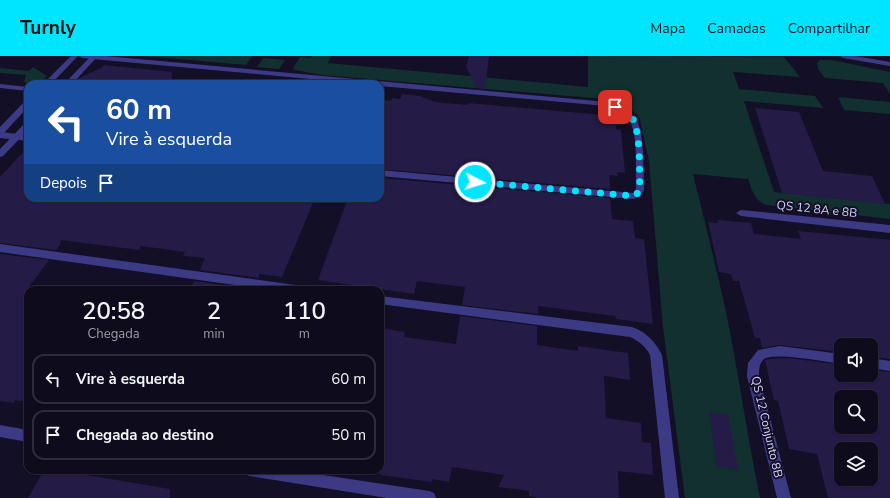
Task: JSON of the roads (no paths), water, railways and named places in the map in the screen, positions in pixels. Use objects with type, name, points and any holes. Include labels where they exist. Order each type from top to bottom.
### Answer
[{"type":"street","points":[[51,80],[74,56]]},
{"type":"street","points":[[82,56],[345,80]]},
{"type":"street","points":[[843,56],[859,57],[890,64]]},
{"type":"street","points":[[72,80],[94,57]]},
{"type":"street","points":[[384,84],[607,104],[622,110],[632,119],[637,134],[640,190],[633,196],[384,173]]},
{"type":"street","points":[[0,86],[24,89]]},
{"type":"street","points":[[0,132],[24,107]]},
{"type":"street","points":[[0,154],[24,130]]},
{"type":"street","points":[[0,135],[24,138]]},
{"type":"street","name":"QS 12 8A e 8B","points":[[741,213],[890,228]]},
{"type":"street","points":[[0,248],[273,286]]},
{"type":"street","points":[[384,301],[632,332],[641,337],[653,348],[656,355],[672,498]]},
{"type":"street","name":"QS 12 Conjunto 8B","points":[[784,498],[753,376],[754,363],[762,354],[780,351],[834,358]]},
{"type":"street","points":[[878,365],[890,366]]},
{"type":"street","points":[[0,431],[24,435]]},
{"type":"street","points":[[275,474],[429,498]]}]
